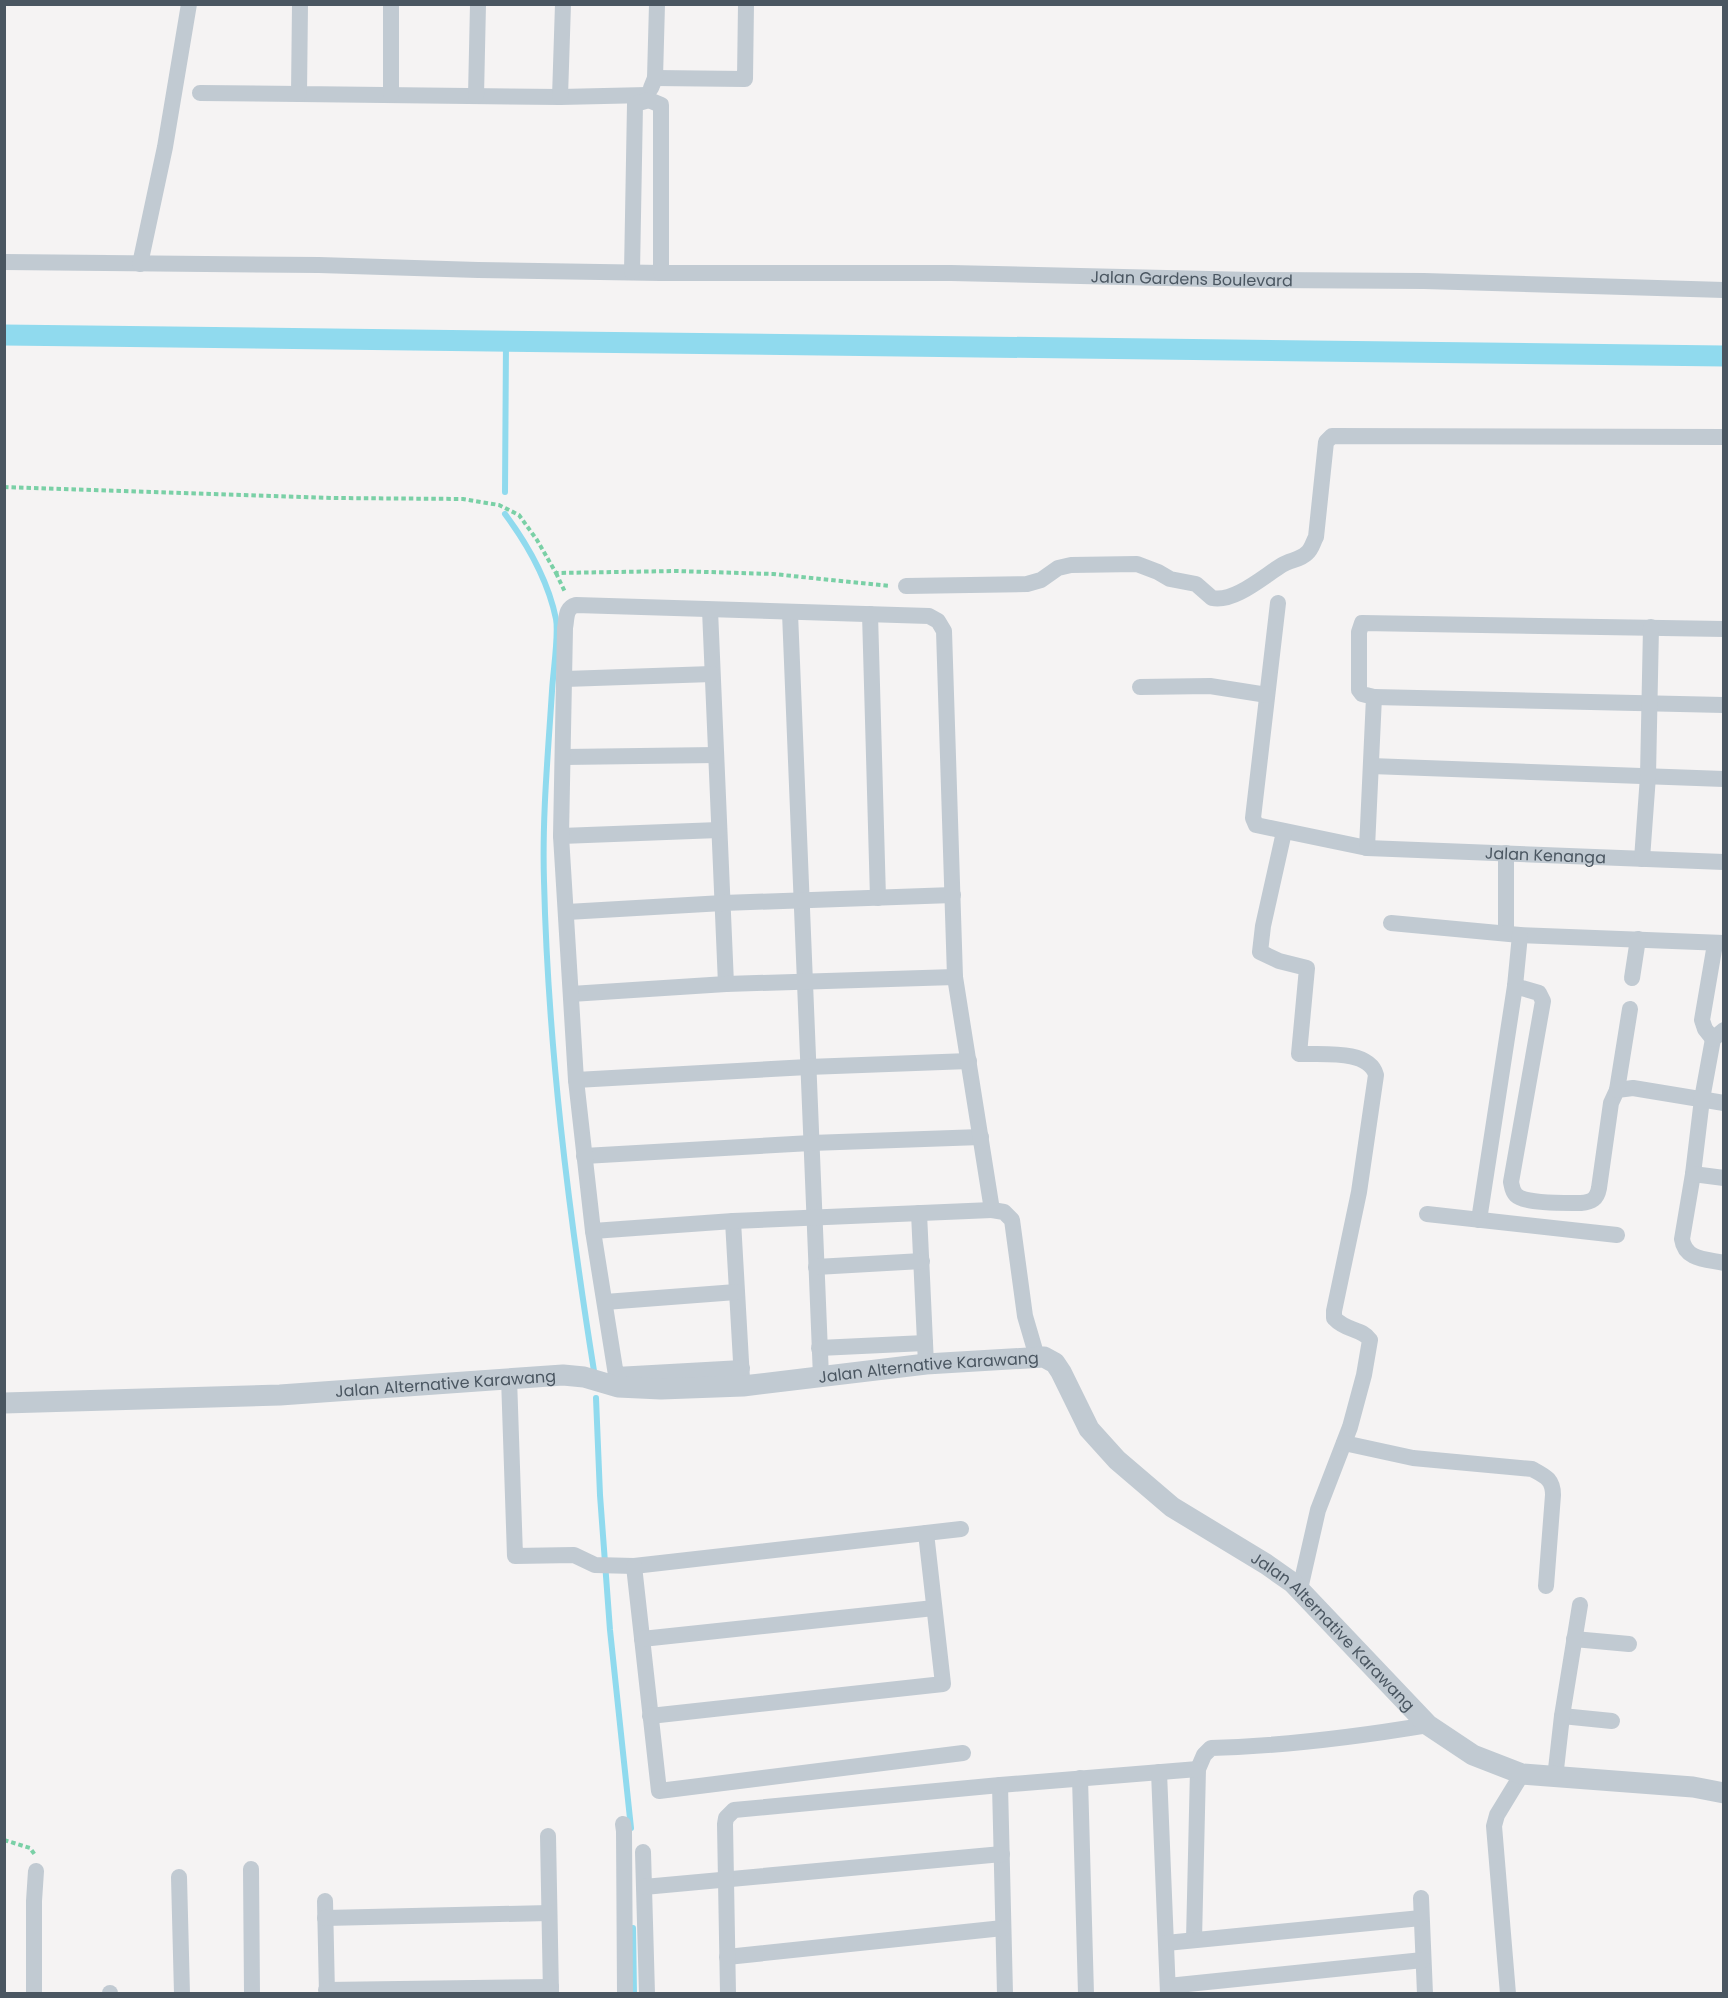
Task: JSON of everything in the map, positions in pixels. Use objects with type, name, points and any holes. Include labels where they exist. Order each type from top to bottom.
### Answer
[{"type":"street","points":[[140,264],[165,147],[189,4]]},
{"type":"street","points":[[298,94],[300,4]]},
{"type":"street","points":[[391,4],[391,95]]},
{"type":"street","points":[[476,96],[478,4]]},
{"type":"street","points":[[560,97],[563,4]]},
{"type":"street","points":[[632,272],[634,104],[648,98],[655,78],[657,4]]},
{"type":"street","points":[[655,78],[745,79],[746,4]]},
{"type":"street","points":[[200,93],[648,98],[661,105],[661,273]]},
{"type":"street","name":"Jalan Gardens Boulevard","points":[[4,262],[319,265],[661,273],[951,273],[1252,280],[1424,281],[1724,290]]},
{"type":"street","points":[[906,586],[1027,584],[1041,580],[1063,566],[1137,564],[1170,579],[1196,584],[1212,598],[1224,598],[1248,588],[1282,564],[1304,556],[1310,550],[1316,537],[1326,442],[1332,436],[1724,437]]},
{"type":"street","name":"Jalan Kenanga","points":[[1278,603],[1253,818],[1260,827],[1367,848],[1724,862]]},
{"type":"street","points":[[733,1221],[742,1377],[616,1375],[593,1231],[576,1080],[561,836],[566,628],[567,613],[572,606],[929,616],[938,621],[944,631],[956,977],[992,1210]]},
{"type":"street","points":[[710,610],[726,984]]},
{"type":"street","points":[[790,613],[821,1377]]},
{"type":"street","points":[[870,614],[878,898]]},
{"type":"street","points":[[1724,629],[1362,623],[1359,632],[1359,690],[1362,694],[1374,697],[1724,705]]},
{"type":"street","points":[[1642,859],[1648,776],[1650,627]]},
{"type":"street","points":[[565,679],[712,674]]},
{"type":"street","points":[[1140,687],[1210,686],[1266,695]]},
{"type":"street","points":[[1367,848],[1374,697]]},
{"type":"street","points":[[564,758],[716,755]]},
{"type":"street","points":[[1371,766],[1724,779]]},
{"type":"street","points":[[561,836],[719,830]]},
{"type":"street","points":[[1284,832],[1263,926],[1260,952],[1307,968],[1299,1054],[1343,1055],[1356,1058],[1367,1061],[1374,1067],[1376,1075],[1359,1192],[1334,1311],[1334,1318],[1339,1324],[1347,1329],[1363,1332],[1370,1340],[1364,1375],[1344,1443],[1318,1510],[1300,1589]]},
{"type":"street","points":[[1479,1220],[1515,986],[1506,854]]},
{"type":"street","points":[[567,912],[723,903],[953,896]]},
{"type":"street","points":[[1391,923],[1513,934],[1719,944],[1702,1020],[1705,1029],[1718,1035],[1702,1099],[1693,1174],[1683,1229],[1683,1245],[1690,1255],[1724,1263]]},
{"type":"street","points":[[1632,978],[1638,939]]},
{"type":"street","points":[[571,994],[726,984],[956,977]]},
{"type":"street","points":[[1515,986],[1539,993],[1543,1001],[1511,1182],[1516,1195],[1524,1199],[1587,1203],[1596,1197],[1611,1103],[1617,1090],[1630,1009]]},
{"type":"street","points":[[576,1080],[969,1061]]},
{"type":"street","points":[[1617,1090],[1633,1088],[1724,1103]]},
{"type":"street","points":[[584,1156],[811,1143],[981,1137]]},
{"type":"street","points":[[1693,1174],[1724,1178]]},
{"type":"street","points":[[593,1231],[814,1217],[992,1210],[1004,1212],[1012,1220],[1025,1316],[1037,1357]]},
{"type":"street","points":[[819,1348],[926,1354],[919,1213]]},
{"type":"street","points":[[1427,1215],[1617,1235]]},
{"type":"street","points":[[816,1268],[922,1262]]},
{"type":"street","points":[[605,1302],[736,1292]]},
{"type":"street","name":"Jalan Alternative Karawang","points":[[4,1403],[280,1395],[572,1375],[595,1379],[618,1387],[661,1389],[742,1377],[821,1377],[926,1354],[1044,1357],[1054,1363],[1061,1372],[1089,1429],[1117,1460],[1172,1507],[1266,1564],[1300,1589],[1428,1725],[1473,1755],[1522,1774],[1693,1787],[1724,1793]]},
{"type":"street","points":[[509,1378],[515,1556],[574,1555],[603,1565],[634,1566],[961,1529]]},
{"type":"street","points":[[1344,1443],[1413,1458],[1532,1469],[1545,1475],[1553,1489],[1546,1586]]},
{"type":"street","points":[[650,1716],[943,1684],[926,1533]]},
{"type":"street","points":[[634,1566],[659,1791],[963,1753]]},
{"type":"street","points":[[1555,1778],[1562,1716],[1580,1605]]},
{"type":"street","points":[[642,1639],[934,1608]]},
{"type":"street","points":[[1574,1639],[1629,1644]]},
{"type":"street","points":[[1562,1716],[1612,1721]]},
{"type":"street","points":[[1194,1941],[1198,1769],[1204,1755],[1211,1748],[1340,1739],[1428,1725]]},
{"type":"street","points":[[728,1994],[725,1824],[726,1818],[734,1810],[1198,1769]]},
{"type":"street","points":[[1159,1772],[1168,1990],[1423,1960]]},
{"type":"street","points":[[1508,1994],[1494,1826],[1497,1815],[1522,1774]]},
{"type":"street","points":[[1080,1779],[1086,1994]]},
{"type":"street","points":[[1000,1785],[1005,1994]]},
{"type":"street","points":[[622,1824],[624,1831],[625,1994]]},
{"type":"street","points":[[548,1836],[551,1990],[326,1992],[325,1910],[549,1913]]},
{"type":"street","points":[[643,1852],[647,1994]]},
{"type":"street","points":[[645,1887],[1002,1854]]},
{"type":"street","points":[[251,1869],[252,1994]]},
{"type":"street","points":[[34,1994],[36,1871]]},
{"type":"street","points":[[179,1877],[182,1994]]},
{"type":"street","points":[[1421,1898],[1425,1994]]},
{"type":"street","points":[[1166,1943],[1422,1918]]},
{"type":"street","points":[[727,1957],[1004,1928]]},
{"type":"path","points":[[4,487],[233,495],[463,499],[499,505],[519,515],[556,573],[675,571],[772,574],[874,585],[906,586]]},
{"type":"path","points":[[4,1840],[30,1848],[35,1854],[36,1871]]},
{"type":"waterway","points":[[4,335],[1724,356]]},
{"type":"waterway","points":[[505,492],[506,341]]},
{"type":"waterway","points":[[505,514],[522,538],[542,577],[548,590],[557,626],[545,809],[546,942],[561,1126],[594,1371]]},
{"type":"waterway","points":[[596,1398],[600,1495],[610,1630],[631,1828]]},
{"type":"waterway","points":[[633,1928],[634,1994]]}]
